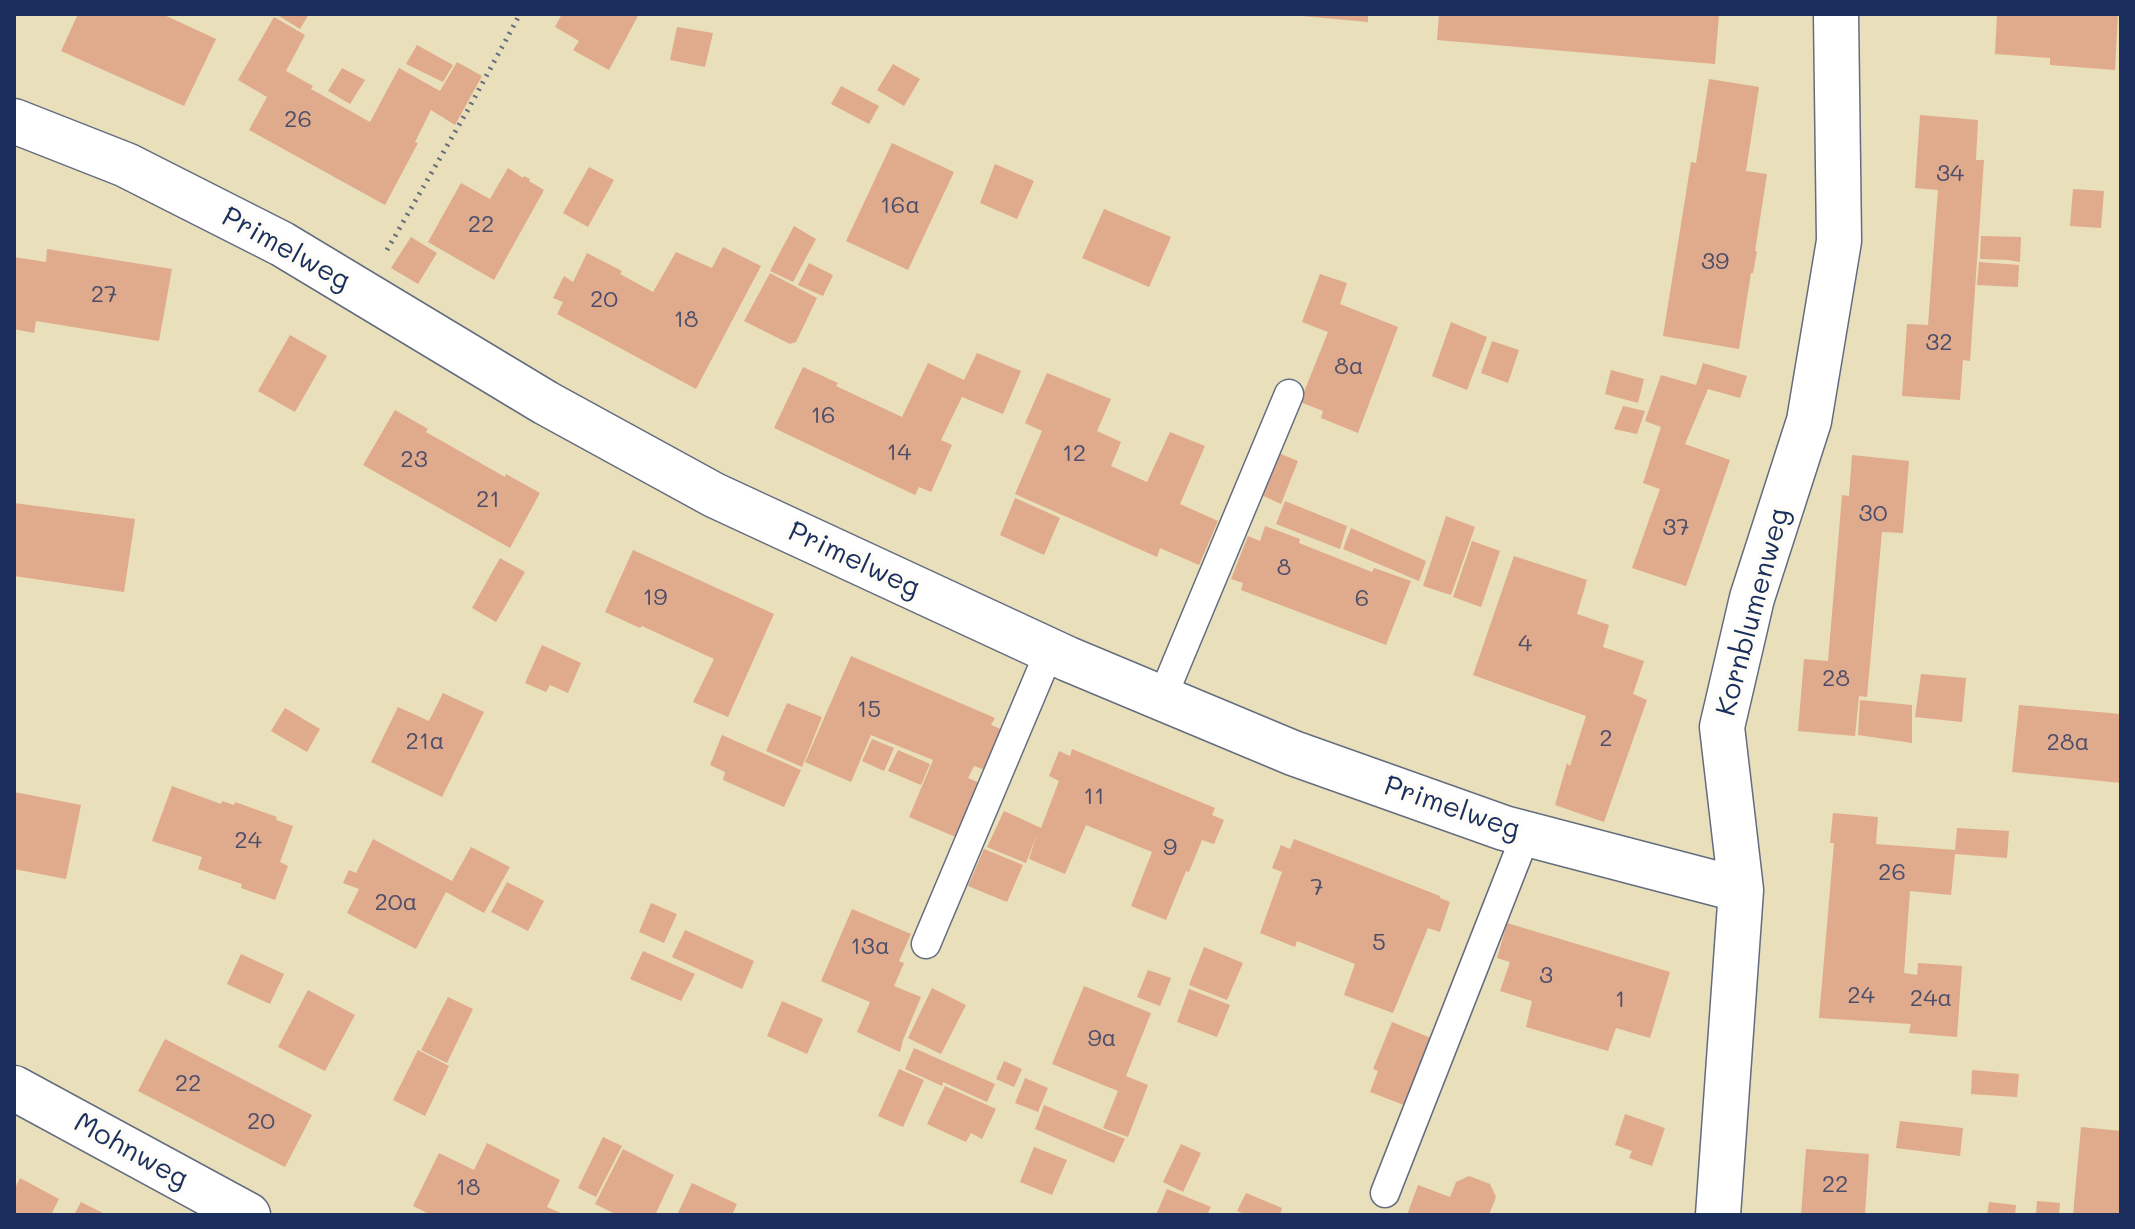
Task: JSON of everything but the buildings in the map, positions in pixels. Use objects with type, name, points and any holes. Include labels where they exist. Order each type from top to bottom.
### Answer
[{"type":"street","name":"Kornblumenweg","points":[[1718,1215],[1741,890],[1722,727],[1752,598],[1809,421],[1839,241],[1836,14]]},
{"type":"street","name":"Primelweg","points":[[14,121],[126,165],[282,244],[546,403],[714,495],[1050,650],[1293,753],[1504,828],[1741,890]]},
{"type":"street","name":"Mohnweg","points":[[14,1088],[248,1215]]},
{"type":"lane","points":[[1162,698],[1289,394]]},
{"type":"lane","points":[[926,944],[1050,650]]},
{"type":"lane","points":[[1385,1193],[1526,834]]},
{"type":"path","points":[[364,292],[520,14]]}]
